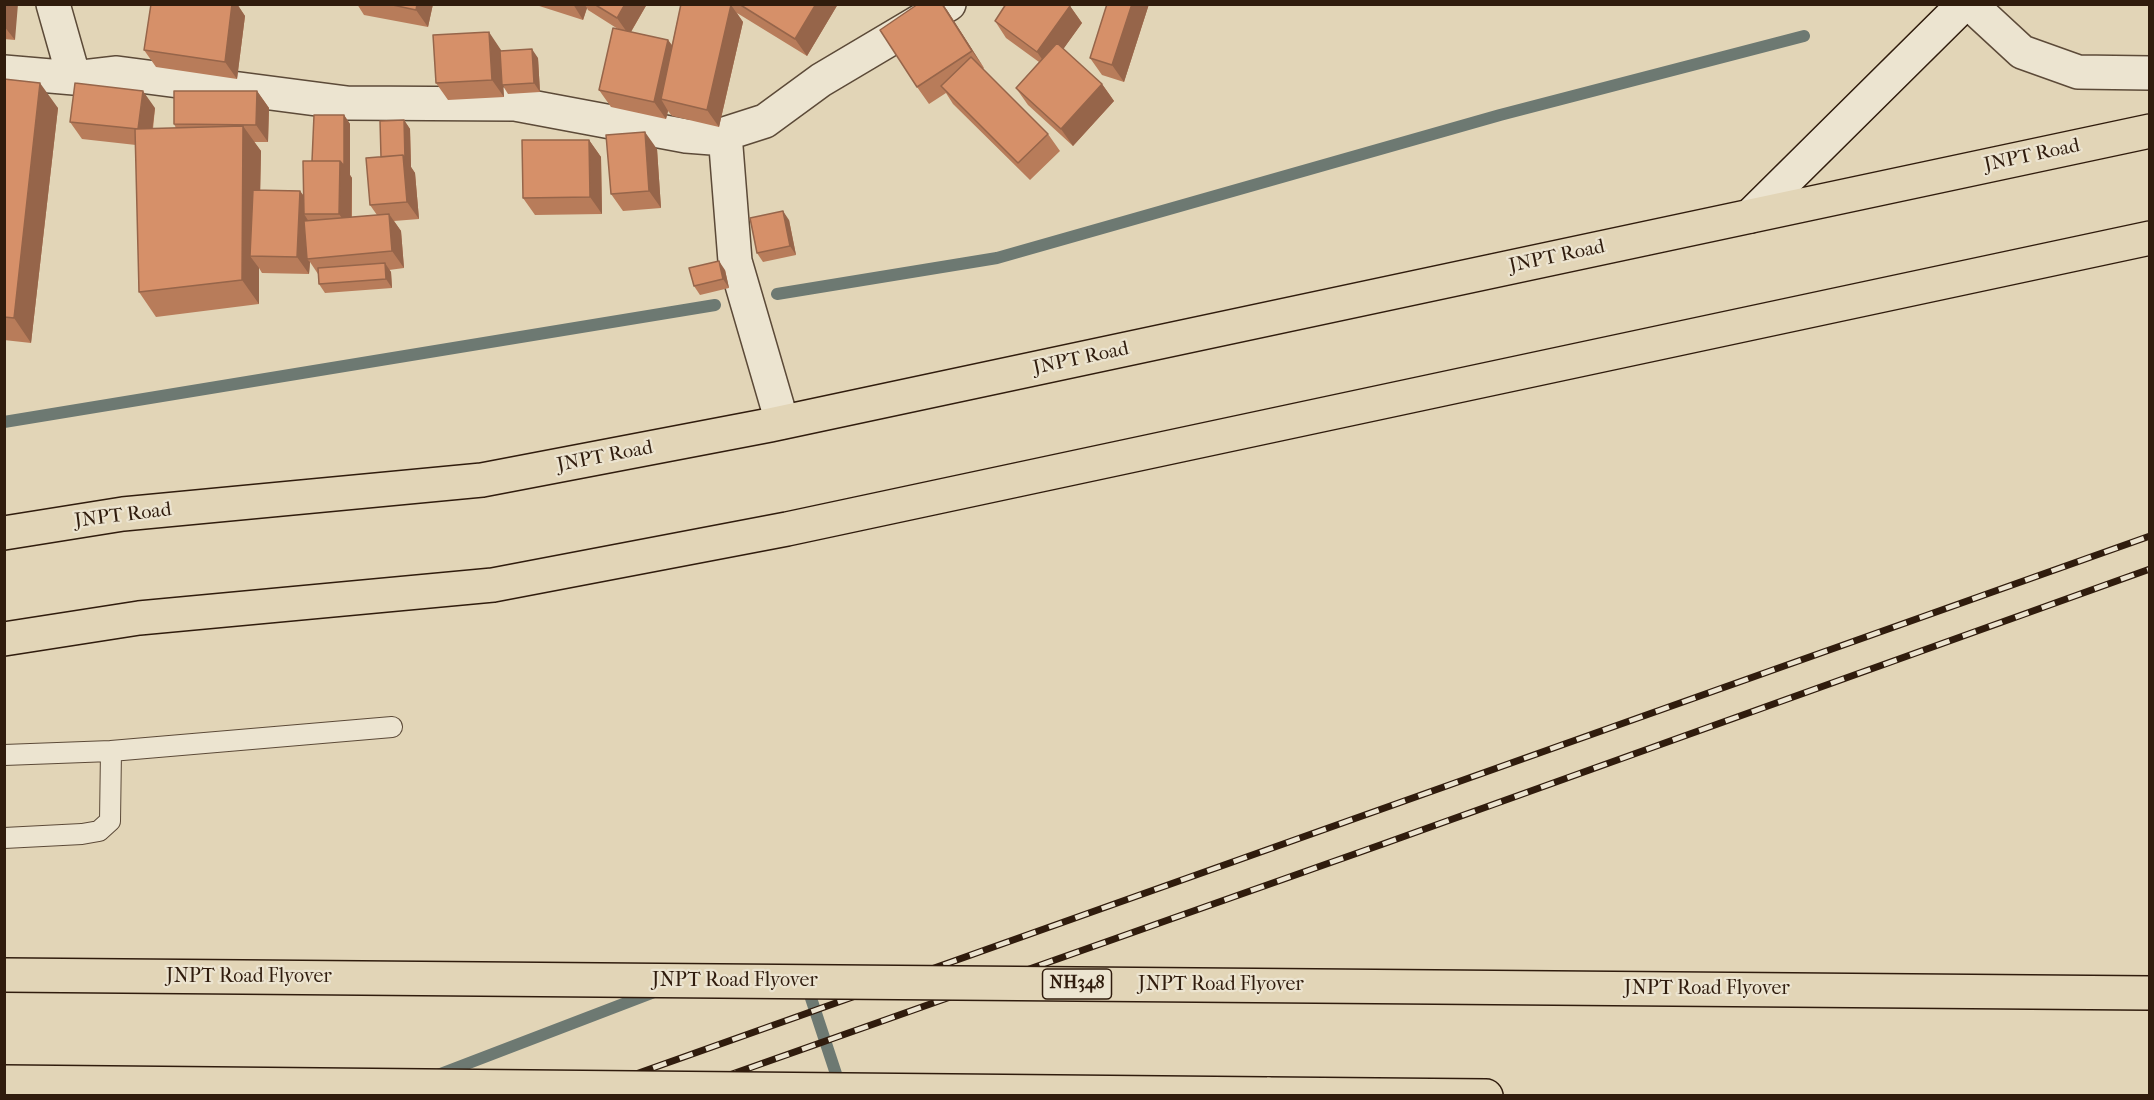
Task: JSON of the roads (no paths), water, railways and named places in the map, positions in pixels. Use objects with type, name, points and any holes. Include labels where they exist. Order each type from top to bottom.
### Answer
[{"type":"highway","name":"JNPT Road","points":[[4,533],[123,514],[482,480],[782,422],[2150,131]]},
{"type":"highway","points":[[4,639],[139,618],[505,582],[799,526],[2150,238]]},
{"type":"highway","name":"JNPT Road Flyover","points":[[4,975],[2150,993]]},
{"type":"highway","points":[[4,1083],[1486,1095]]},
{"type":"street","points":[[53,4],[74,78]]},
{"type":"street","points":[[4,72],[74,78],[117,73],[347,103],[515,104],[686,136],[712,138],[765,121],[821,80],[949,4]]},
{"type":"street","points":[[1750,216],[1964,4]]},
{"type":"street","points":[[1970,4],[2022,52],[2078,72],[2150,73]]},
{"type":"street","points":[[725,134],[735,261],[782,422]]},
{"type":"lane","points":[[4,755],[111,751],[392,727]]},
{"type":"lane","points":[[4,838],[99,831],[110,821],[111,751]]},
{"type":"waterway","points":[[777,294],[997,258],[1500,115],[1804,36]]},
{"type":"waterway","points":[[4,422],[715,305]]},
{"type":"waterway","points":[[803,986],[807,986],[841,1089]]},
{"type":"waterway","points":[[435,1076],[657,991]]},
{"type":"railway","points":[[574,1096],[2150,536]]},
{"type":"railway","points":[[670,1096],[2150,569]]}]
